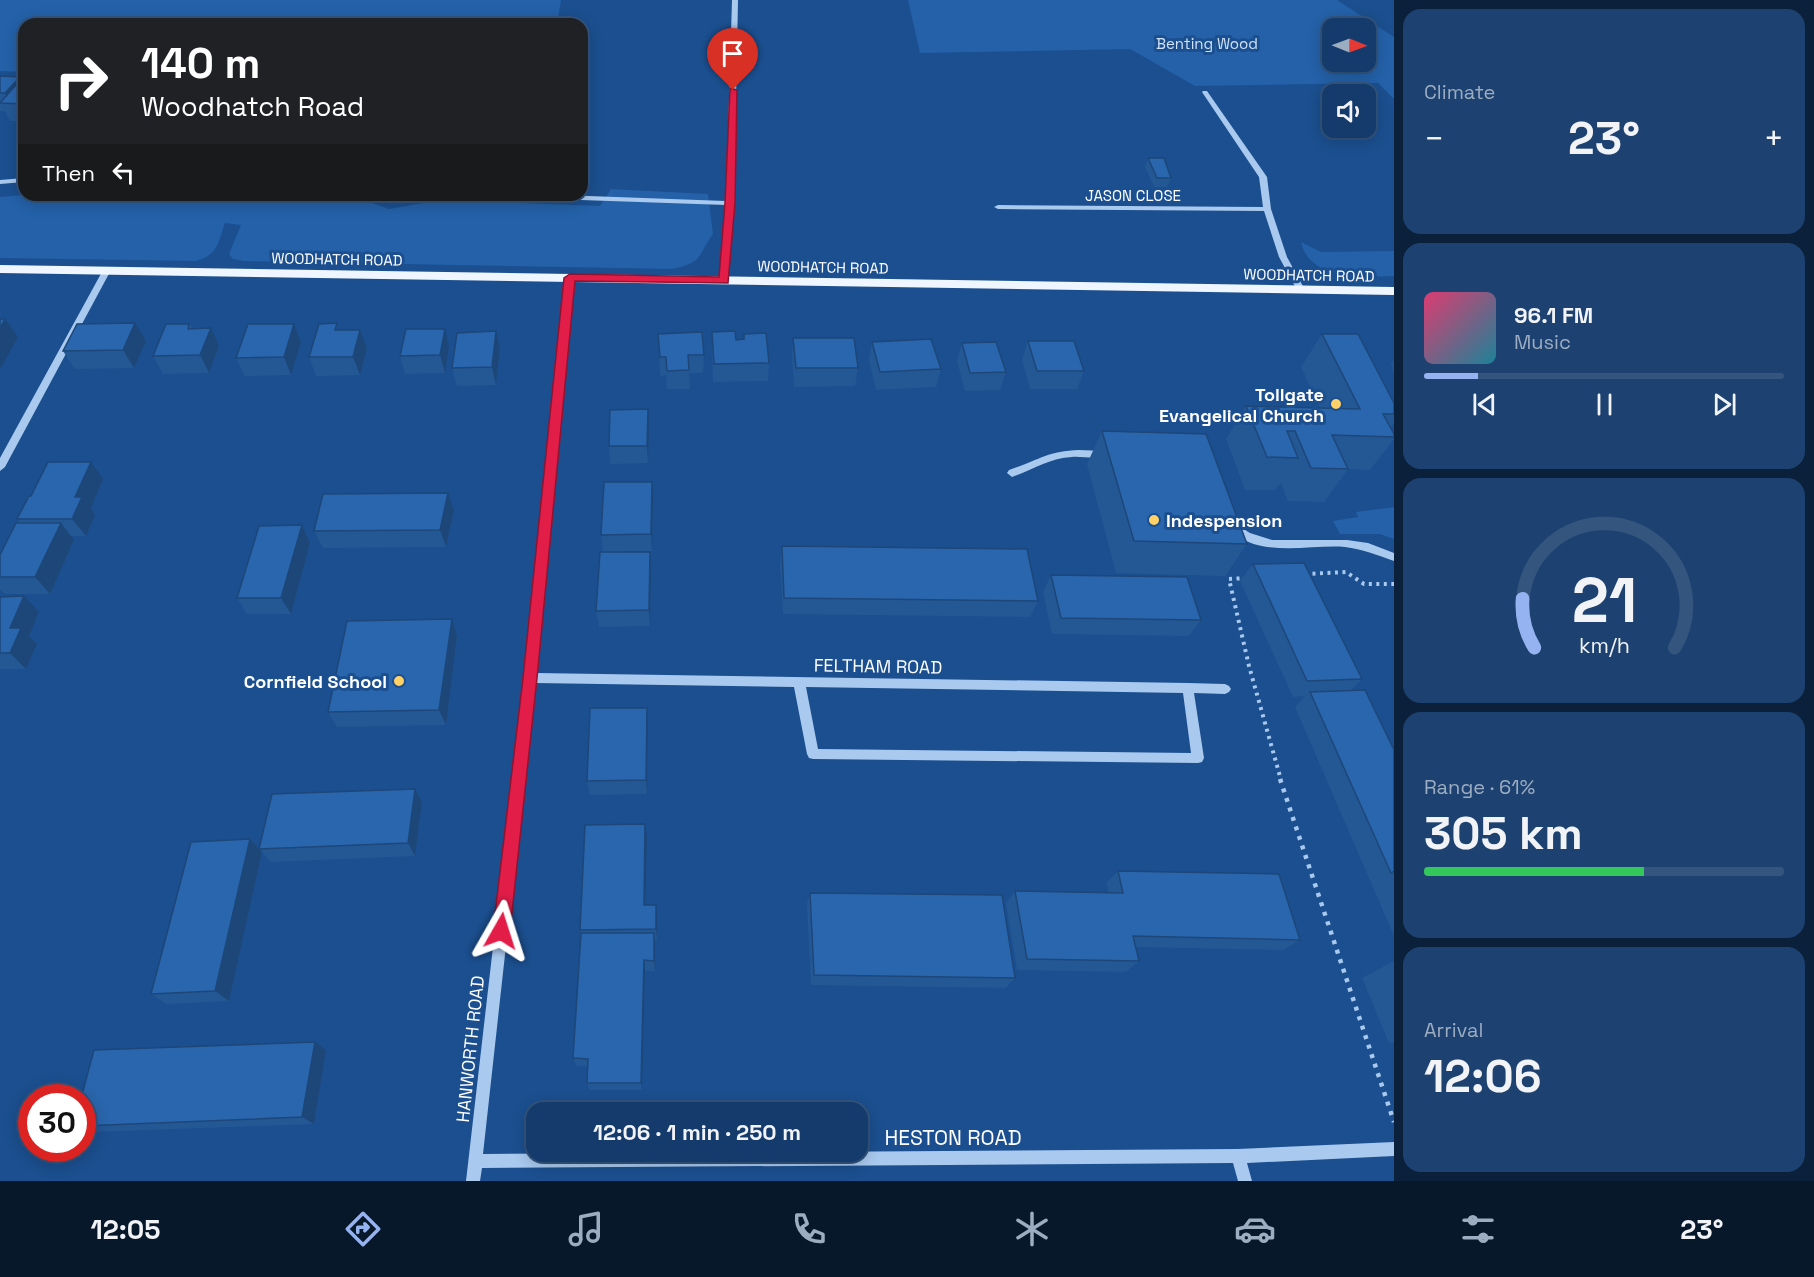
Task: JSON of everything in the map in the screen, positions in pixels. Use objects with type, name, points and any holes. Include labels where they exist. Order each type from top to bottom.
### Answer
[{"type":"main road","name":"WOODHATCH ROAD","points":[[0,269],[1394,291]]},
{"type":"street","points":[[724,281],[730,203],[735,0]]},
{"type":"street","points":[[1205,92],[1263,177],[1268,209],[1282,257],[1301,290]]},
{"type":"street","points":[[0,182],[18,180]]},
{"type":"street","points":[[588,198],[730,203]]},
{"type":"street","name":"JASON CLOSE","points":[[998,207],[1268,209]]},
{"type":"street","points":[[0,467],[107,270]]},
{"type":"street","name":"HANWORTH ROAD","points":[[473,1181],[530,678],[570,278]]},
{"type":"street","points":[[1012,473],[1028,468],[1036,462],[1065,453],[1116,455]]},
{"type":"street","points":[[1226,518],[1247,538],[1262,544],[1339,543],[1371,548],[1394,557]]},
{"type":"street","name":"FELTHAM ROAD","points":[[530,678],[1225,689]]},
{"type":"street","points":[[799,682],[813,754],[1198,758],[1188,688]]},
{"type":"street","name":"HESTON ROAD","points":[[475,1161],[1238,1156],[1394,1149]]},
{"type":"street","points":[[1238,1156],[1245,1181]]},
{"type":"path","points":[[1299,575],[1346,572],[1354,575],[1364,584],[1394,584]]},
{"type":"path","points":[[1252,578],[1228,579],[1249,666],[1289,810],[1394,1123]]},
{"type":"green space","points":[[0,0],[561,0],[558,18],[18,18],[18,72],[0,71]]},
{"type":"green space","name":"Benting Wood","points":[[908,0],[1337,0],[1365,18],[1322,18],[1322,72],[1376,72],[1376,25],[1394,37],[1394,99],[1378,83],[1195,86],[1130,49],[920,53]]},
{"type":"green space","points":[[611,189],[708,194],[713,234],[695,261],[672,269],[244,261],[233,259],[229,254],[241,225],[225,223],[213,252],[196,261],[0,258],[0,197],[18,196],[18,201],[367,201],[389,209],[435,201],[600,206]]},
{"type":"green space","points":[[1301,242],[1321,252],[1394,251],[1394,276],[1353,276],[1326,270],[1306,255]]},
{"type":"green space","points":[[1394,507],[1394,539],[1380,534],[1340,534],[1333,521],[1358,517],[1356,512]]},
{"type":"building","points":[[0,76],[18,77],[5,93],[0,93]]},
{"type":"building","points":[[15,86],[18,86],[18,104],[0,103]]},
{"type":"building","points":[[1148,158],[1164,158],[1171,178],[1157,178]]},
{"type":"building","points":[[135,323],[123,350],[63,351],[77,324]]},
{"type":"building","points":[[337,323],[335,330],[360,330],[353,357],[309,357],[319,324]]},
{"type":"building","points":[[166,324],[189,324],[188,329],[211,328],[200,355],[153,356]]},
{"type":"building","points":[[248,324],[294,324],[284,357],[236,358]]},
{"type":"building","points":[[406,329],[445,329],[440,355],[400,356]]},
{"type":"building","points":[[496,331],[492,367],[452,368],[457,333]]},
{"type":"building","points":[[735,331],[736,340],[744,339],[744,334],[766,333],[769,363],[714,364],[712,332]]},
{"type":"building","points":[[702,332],[704,355],[688,355],[689,370],[667,371],[666,357],[660,357],[658,334]]},
{"type":"building","points":[[1322,334],[1358,334],[1394,403],[1394,414],[1383,414],[1394,437],[1332,435],[1348,469],[1311,468],[1295,431],[1287,431],[1298,458],[1267,457],[1246,406],[1360,409]]},
{"type":"building","points":[[793,338],[854,338],[858,368],[796,368]]},
{"type":"building","points":[[931,339],[941,369],[880,372],[872,342]]},
{"type":"building","points":[[1028,341],[1074,341],[1084,371],[1037,371]]},
{"type":"building","points":[[996,342],[1006,372],[970,373],[962,343]]},
{"type":"building","points":[[648,409],[647,446],[609,446],[610,410]]},
{"type":"building","points":[[1102,431],[1206,434],[1247,544],[1134,541]]},
{"type":"building","points":[[48,462],[91,462],[75,497],[82,497],[72,519],[17,519],[31,496]]},
{"type":"building","points":[[604,482],[652,482],[651,534],[601,535]]},
{"type":"building","points":[[448,493],[440,530],[314,531],[323,494]]},
{"type":"building","points":[[16,523],[61,523],[35,577],[0,577],[0,555]]},
{"type":"building","points":[[302,525],[281,598],[237,598],[259,526]]},
{"type":"building","points":[[782,546],[1027,549],[1038,601],[784,598]]},
{"type":"building","points":[[600,552],[650,552],[649,610],[596,611]]},
{"type":"building","points":[[1304,563],[1362,679],[1307,681],[1253,564]]},
{"type":"building","points":[[1051,575],[1187,577],[1201,620],[1061,618]]},
{"type":"building","points":[[24,596],[10,628],[21,628],[10,653],[0,653],[0,597]]},
{"type":"building","name":"Cornfield School","points":[[452,619],[439,710],[328,712],[347,621]]},
{"type":"building","points":[[1365,690],[1394,750],[1394,871],[1391,873],[1310,692]]},
{"type":"building","points":[[590,708],[647,708],[646,780],[587,781]]},
{"type":"building","points":[[415,789],[408,843],[259,849],[272,794]]},
{"type":"building","points":[[645,824],[644,905],[656,905],[656,929],[580,930],[585,825]]},
{"type":"building","points":[[250,839],[215,991],[151,994],[191,842]]},
{"type":"building","points":[[1118,871],[1279,874],[1300,940],[1133,936],[1139,961],[1027,959],[1015,891],[1123,893]]},
{"type":"building","points":[[810,893],[1002,895],[1015,978],[814,975]]},
{"type":"building","points":[[581,933],[654,933],[654,961],[644,960],[641,1083],[587,1083],[588,1059],[573,1058]]},
{"type":"building","points":[[315,1042],[302,1117],[96,1125],[96,1084],[85,1084],[94,1050]]},
{"type":"place","name":"Tollgate Evangelical Church","points":[[1336,404]]},
{"type":"place","name":"Indespension","points":[[1154,520]]},
{"type":"place","name":"Cornfield School","points":[[399,681]]},
{"type":"route","points":[[501,931],[530,678],[570,278],[724,281],[730,203],[733,90]]}]
